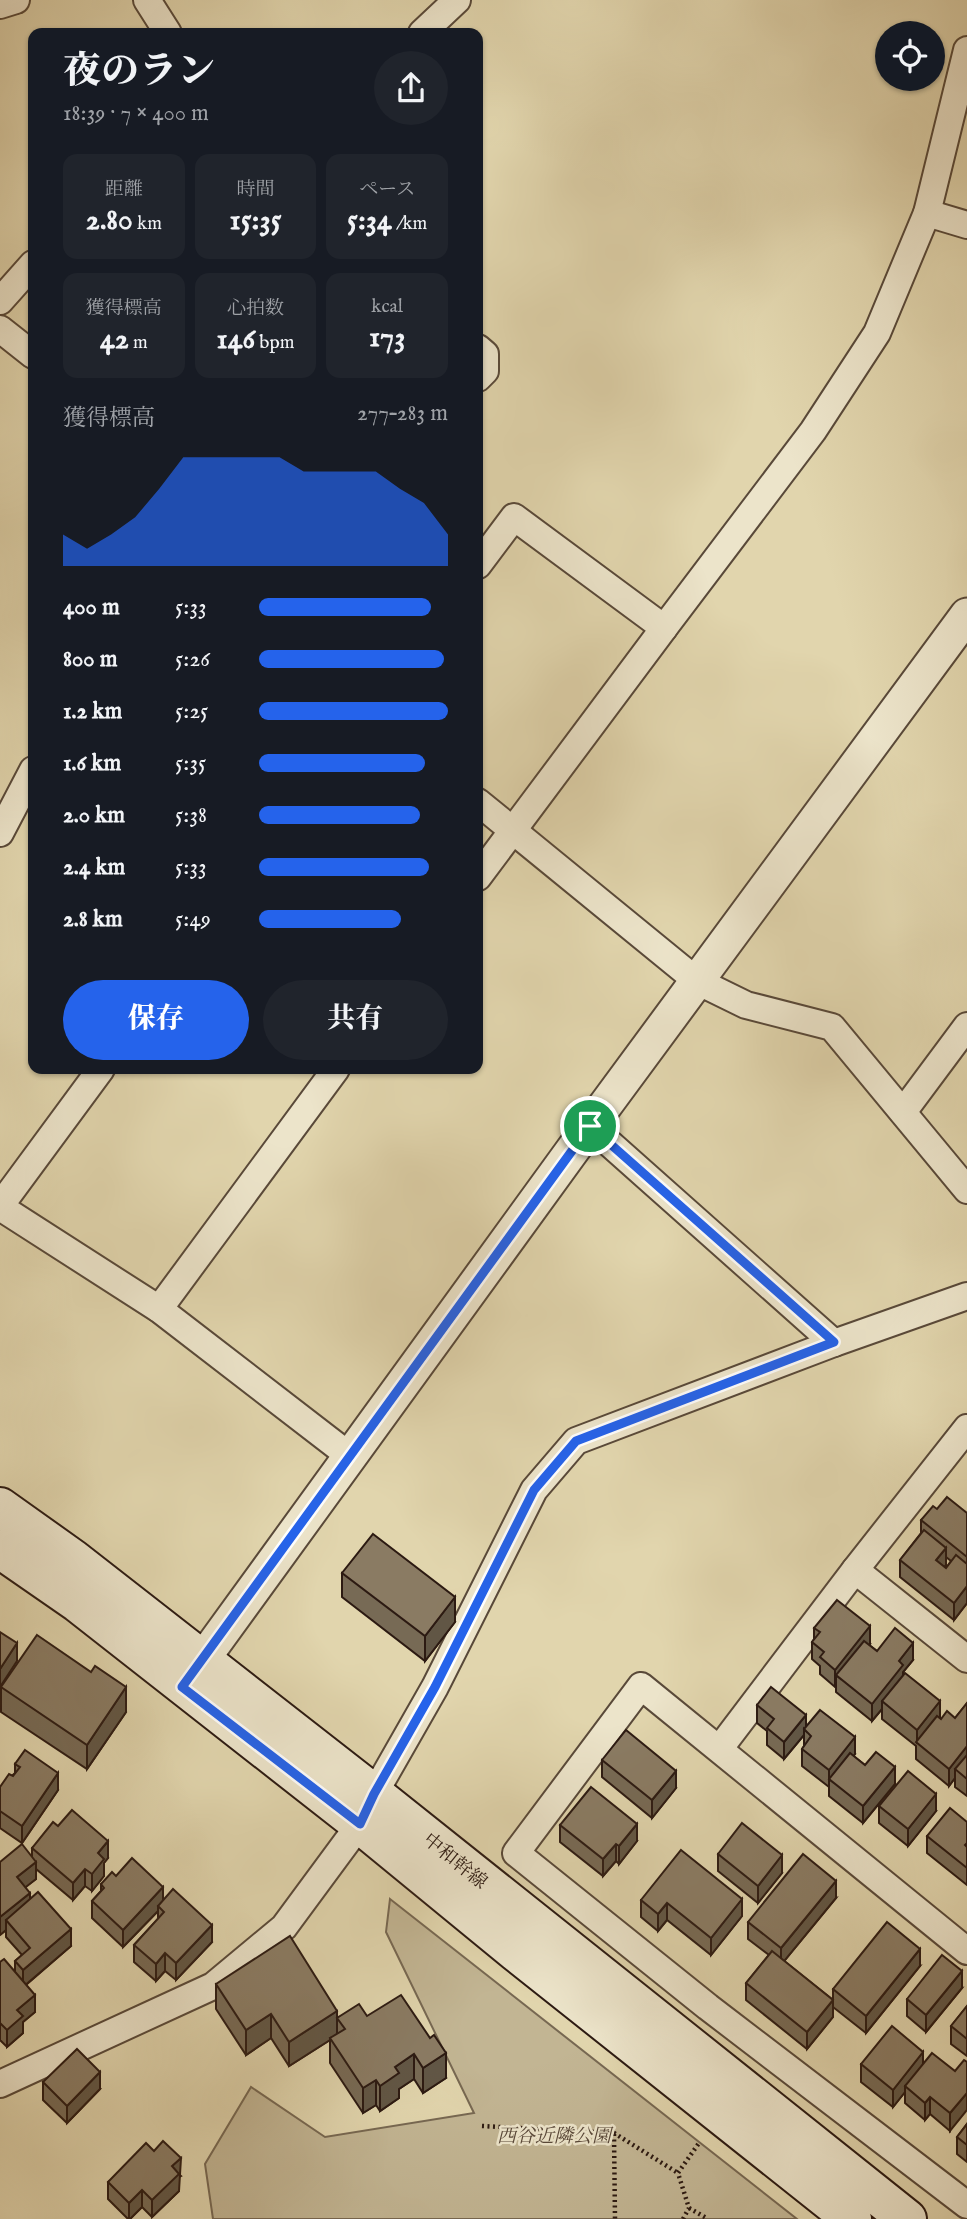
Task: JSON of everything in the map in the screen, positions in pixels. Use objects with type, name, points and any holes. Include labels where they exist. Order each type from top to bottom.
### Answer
[{"type":"main road","name":"中和幹線","points":[[0,1507],[73,1559],[192,1674]]},
{"type":"main road","name":"中和幹線","points":[[0,1549],[78,1603],[192,1674],[907,2219]]},
{"type":"main road","name":"中和幹線","points":[[367,1809],[516,1952],[852,2219]]},
{"type":"street","points":[[0,5],[16,0]]},
{"type":"street","points":[[147,0],[165,28]]},
{"type":"street","points":[[427,28],[457,0]]},
{"type":"street","points":[[483,870],[813,431],[877,333],[927,213],[967,50]]},
{"type":"street","points":[[927,213],[967,225]]},
{"type":"street","points":[[0,301],[28,270]]},
{"type":"street","points":[[0,329],[28,351]]},
{"type":"street","points":[[483,352],[483,373]]},
{"type":"street","points":[[483,558],[514,517],[664,628]]},
{"type":"street","points":[[192,1674],[590,1126],[967,615]]},
{"type":"street","points":[[0,833],[28,780]]},
{"type":"street","points":[[483,806],[697,981],[746,1005],[832,1027],[967,1190]]},
{"type":"street","points":[[903,1112],[967,1026]]},
{"type":"street","points":[[97,1074],[0,1206],[159,1309],[351,1457]]},
{"type":"street","points":[[159,1309],[332,1074]]},
{"type":"street","points":[[590,1126],[834,1342]]},
{"type":"street","points":[[0,2084],[213,1986],[284,1927],[367,1809],[435,1687],[534,1490],[576,1441],[834,1342],[967,1296]]},
{"type":"street","points":[[720,1748],[967,1428]]},
{"type":"street","points":[[855,1570],[967,1659]]},
{"type":"street","points":[[967,1951],[641,1686],[516,1853],[708,2007],[967,2205]]},
{"type":"path","points":[[482,2126],[614,2133],[678,2173],[689,2208],[708,2219]]},
{"type":"path","points":[[614,2133],[615,2219]]},
{"type":"path","points":[[678,2173],[699,2143]]},
{"type":"path","points":[[683,2219],[689,2208]]},
{"type":"green space","name":"西谷近隣公園","points":[[390,1899],[797,2219],[213,2219],[205,2164],[251,2087],[325,2137],[474,2113],[386,1932]]},
{"type":"building","points":[[947,1497],[967,1513],[967,1557],[921,1520],[933,1506],[937,1509]]},
{"type":"building","points":[[924,1530],[946,1548],[936,1560],[946,1568],[956,1555],[967,1564],[967,1586],[954,1603],[900,1560]]},
{"type":"building","points":[[373,1534],[455,1597],[425,1636],[342,1573]]},
{"type":"building","points":[[837,1600],[870,1626],[835,1670],[820,1657],[824,1652],[812,1642],[820,1632],[814,1628]]},
{"type":"building","points":[[895,1628],[913,1643],[899,1661],[903,1665],[872,1704],[836,1675],[864,1641],[877,1651]]},
{"type":"building","points":[[0,1632],[17,1643],[0,1669]]},
{"type":"building","points":[[37,1635],[91,1672],[95,1666],[126,1687],[87,1745],[1,1687]]},
{"type":"building","points":[[905,1673],[940,1701],[917,1730],[882,1701]]},
{"type":"building","points":[[771,1687],[806,1715],[784,1742],[767,1728],[774,1719],[757,1705]]},
{"type":"building","points":[[967,1703],[967,1746],[949,1769],[916,1742],[937,1716],[941,1719],[947,1711],[955,1718]]},
{"type":"building","points":[[820,1710],[855,1737],[829,1770],[802,1749],[811,1736],[804,1729]]},
{"type":"building","points":[[626,1730],[676,1771],[652,1800],[602,1760]]},
{"type":"building","points":[[25,1750],[58,1773],[22,1826],[0,1811],[0,1787],[9,1774],[13,1776],[20,1767],[15,1764]]},
{"type":"building","points":[[876,1752],[895,1767],[863,1806],[829,1779],[850,1753],[865,1765]]},
{"type":"building","points":[[967,1755],[967,1779],[955,1769]]},
{"type":"building","points":[[908,1771],[936,1794],[908,1829],[879,1806]]},
{"type":"building","points":[[591,1787],[637,1824],[619,1846],[616,1844],[603,1859],[560,1825]]},
{"type":"building","points":[[950,1808],[967,1822],[967,1868],[927,1836]]},
{"type":"building","points":[[72,1810],[108,1841],[98,1853],[104,1859],[92,1874],[85,1869],[73,1883],[32,1848],[53,1822],[58,1826]]},
{"type":"building","points":[[742,1823],[782,1855],[758,1886],[718,1854]]},
{"type":"building","points":[[22,1844],[36,1862],[17,1877],[30,1893],[0,1917],[0,1862]]},
{"type":"building","points":[[681,1850],[742,1899],[711,1938],[667,1903],[658,1914],[641,1900]]},
{"type":"building","points":[[803,1854],[836,1881],[781,1948],[748,1922]]},
{"type":"building","points":[[132,1858],[163,1887],[123,1930],[92,1901],[104,1888],[101,1884],[112,1872],[116,1876]]},
{"type":"building","points":[[173,1889],[212,1925],[176,1963],[165,1953],[156,1964],[134,1945],[164,1912],[158,1906]]},
{"type":"building","points":[[38,1892],[71,1929],[23,1970],[15,1961],[30,1948],[6,1920]]},
{"type":"building","points":[[887,1922],[920,1949],[866,2016],[833,1989]]},
{"type":"building","points":[[290,1936],[337,2011],[289,2042],[271,2014],[246,2030],[216,1984]]},
{"type":"building","points":[[772,1951],[833,2000],[807,2032],[746,1983]]},
{"type":"building","points":[[942,1955],[962,1971],[926,2015],[907,1999]]},
{"type":"building","points":[[4,1959],[35,1995],[17,2010],[23,2016],[7,2030],[0,2023],[0,1962]]},
{"type":"building","points":[[401,1995],[430,2038],[434,2035],[446,2053],[423,2068],[414,2054],[395,2067],[399,2073],[380,2086],[376,2080],[363,2088],[330,2038],[345,2029],[337,2018],[359,2004],[367,2016]]},
{"type":"building","points":[[967,2006],[967,2039],[951,2026]]},
{"type":"building","points":[[892,2026],[923,2052],[893,2090],[861,2064]]},
{"type":"building","points":[[77,2049],[100,2072],[67,2106],[43,2082]]},
{"type":"building","points":[[932,2053],[955,2071],[964,2060],[967,2062],[967,2093],[950,2113],[930,2097],[925,2103],[905,2086]]},
{"type":"building","points":[[967,2124],[967,2145],[957,2137]]},
{"type":"building","points":[[163,2141],[181,2158],[172,2166],[179,2174],[152,2200],[142,2190],[129,2203],[108,2182],[146,2143],[154,2151]]},
{"type":"route","points":[[590,1126],[834,1342],[576,1441],[534,1490],[435,1687],[374,1794],[360,1824],[182,1687],[590,1126]]}]
